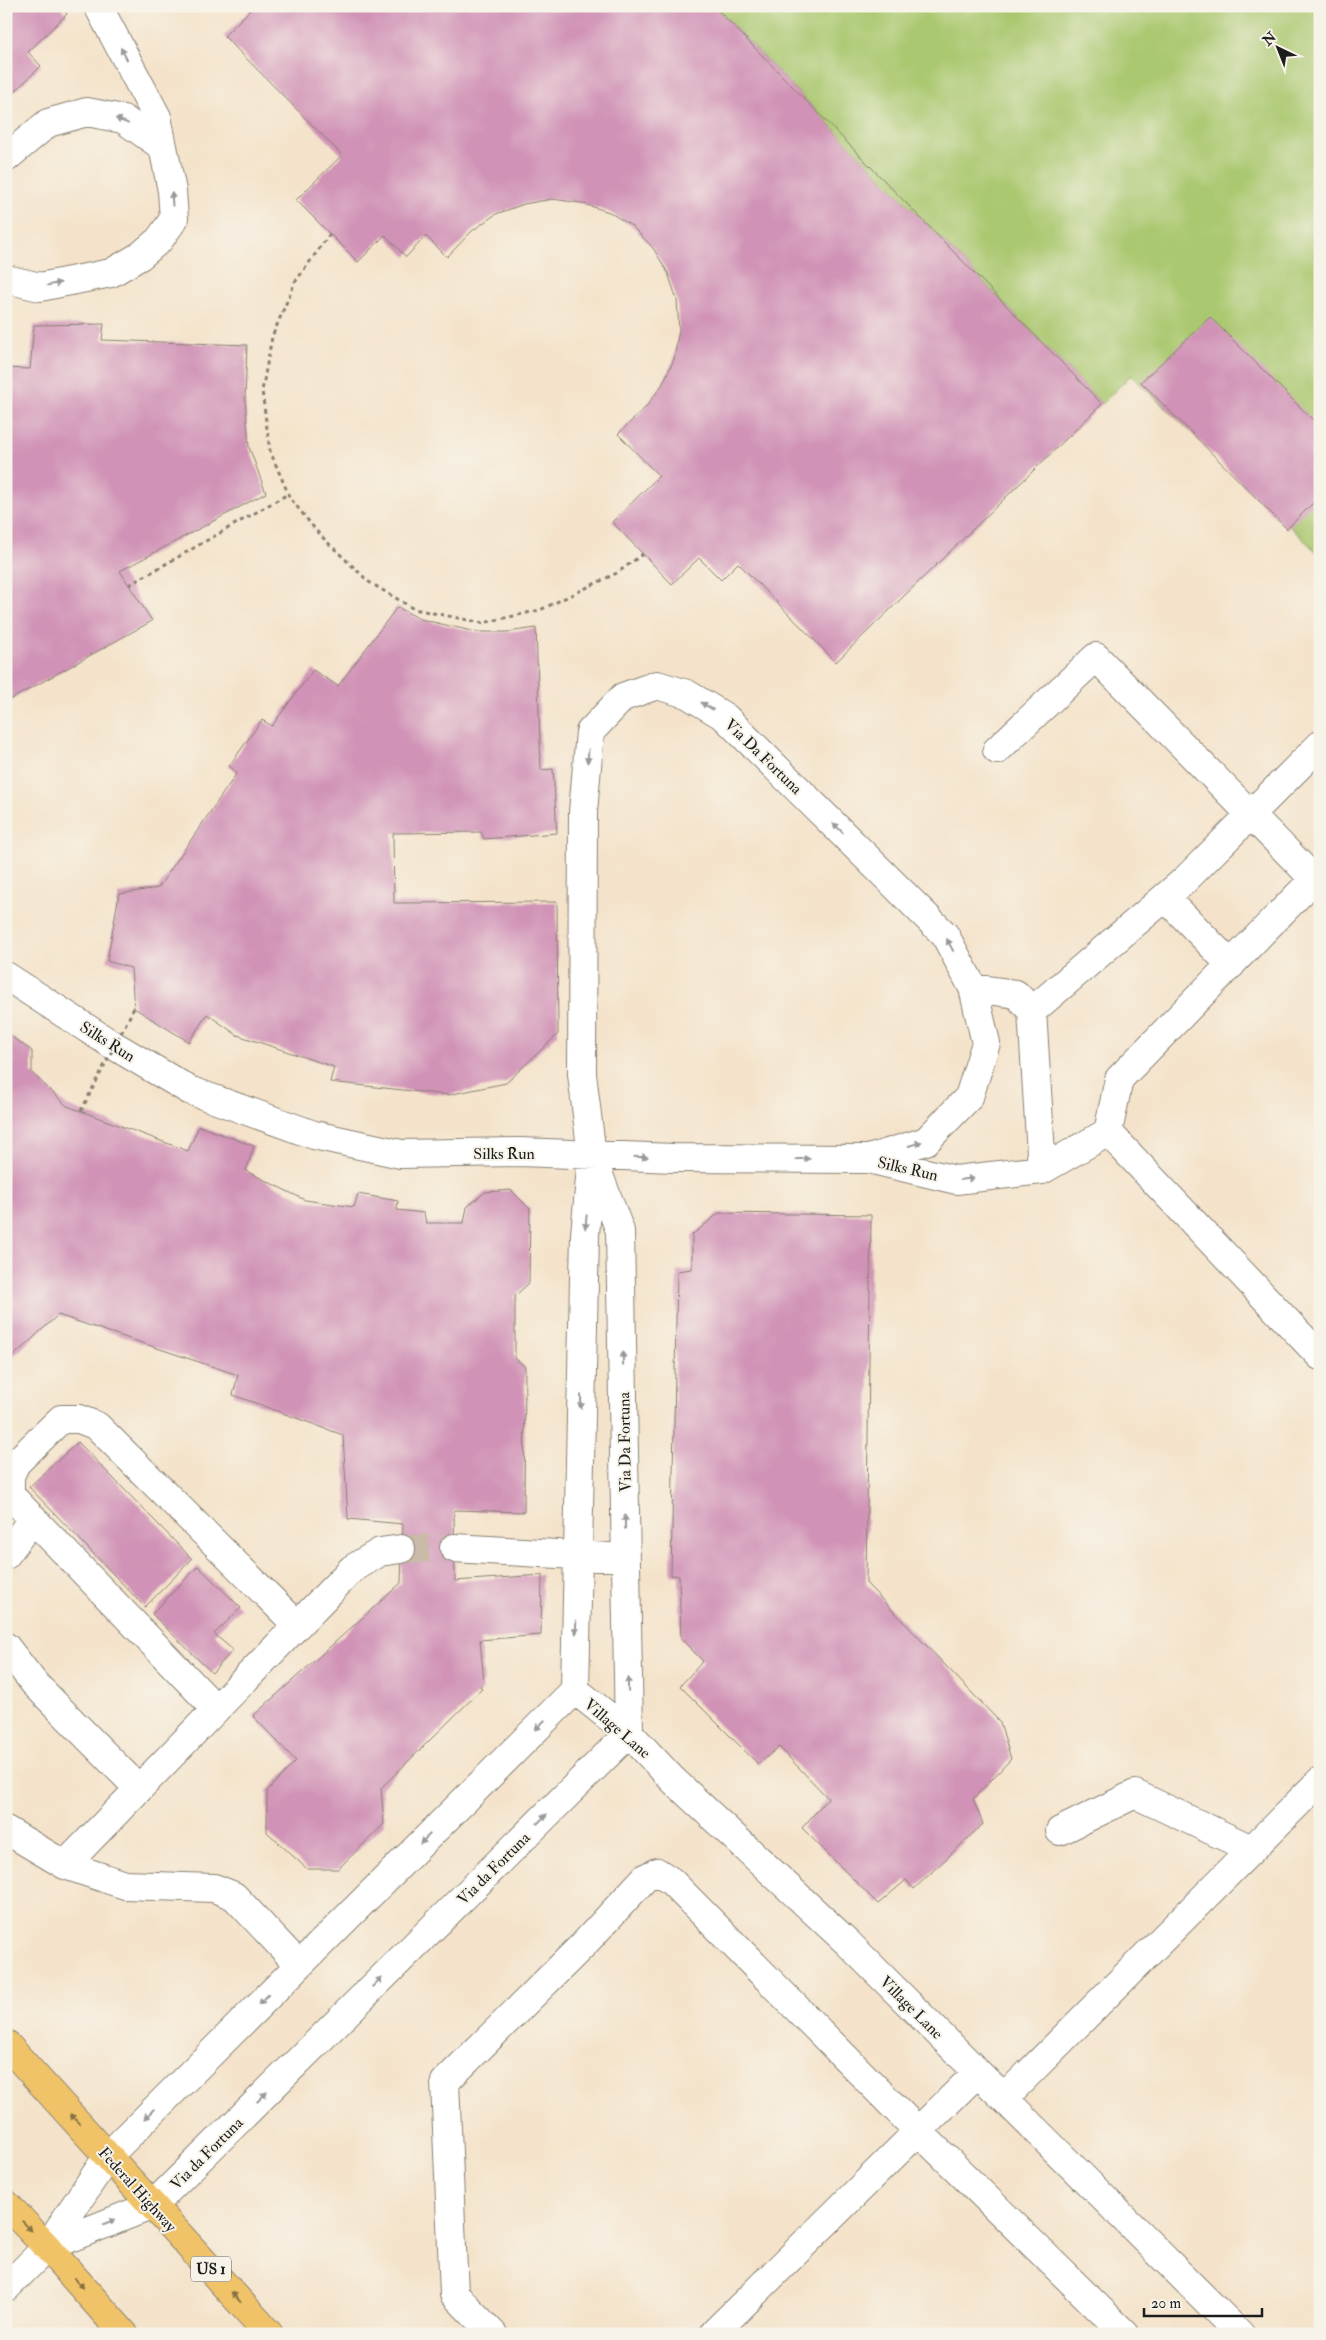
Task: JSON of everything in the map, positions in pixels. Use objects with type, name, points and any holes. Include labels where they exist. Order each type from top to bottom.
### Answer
[{"type":"main road","name":"Federal Highway","points":[[6,2044],[268,2334]]},
{"type":"main road","points":[[6,2204],[124,2334]]},
{"type":"street","points":[[6,279],[40,287],[111,273],[140,256],[159,240],[174,219],[172,191],[157,117],[98,6]]},
{"type":"street","points":[[6,158],[48,123],[87,112],[123,119],[163,147]]},
{"type":"street","points":[[973,988],[1016,994],[1032,1011],[1042,1170],[1108,1132],[1119,1079],[1314,880],[1096,657],[998,750]]},
{"type":"street","name":"Via Da Fortuna","points":[[575,1690],[585,1234],[592,1156],[582,1074],[584,812],[590,732],[623,697],[657,685],[687,694],[725,717],[945,935],[973,988],[986,1043],[969,1097],[926,1141],[868,1159]]},
{"type":"street","points":[[1032,1011],[1184,882],[1320,745]]},
{"type":"street","points":[[1165,897],[1231,965]]},
{"type":"street","name":"Silks Run","points":[[6,976],[108,1042],[188,1090],[314,1135],[400,1154],[520,1152],[592,1156],[868,1159],[956,1180],[1042,1170]]},
{"type":"street","points":[[1108,1132],[1320,1356]]},
{"type":"street","name":"Via Da Fortuna","points":[[592,1156],[620,1231],[629,1733]]},
{"type":"street","points":[[216,1709],[10,1495],[10,1476],[16,1463],[62,1419],[79,1419],[97,1426],[297,1625]]},
{"type":"street","points":[[6,1555],[33,1518]]},
{"type":"street","points":[[454,1548],[626,1558]]},
{"type":"street","points":[[65,1865],[352,1568],[380,1552],[401,1550]]},
{"type":"street","points":[[6,1647],[34,1683],[139,1789]]},
{"type":"street","points":[[6,2288],[47,2247],[108,2156],[575,1690]]},
{"type":"street","name":"Village Lane","points":[[575,1690],[629,1733],[672,1779],[848,1944],[1240,2334]]},
{"type":"street","name":"Via da Fortuna","points":[[47,2247],[153,2205],[629,1733]]},
{"type":"street","points":[[1004,2098],[1320,1781]]},
{"type":"street","points":[[1060,1831],[1134,1794],[1251,1849]]},
{"type":"street","points":[[6,1830],[65,1865],[125,1885],[214,1888],[234,1896],[299,1965]]},
{"type":"street","points":[[493,2334],[454,2294],[445,2082],[582,1946],[645,1878],[657,1872],[671,1881],[918,2131],[1125,2334]]},
{"type":"street","points":[[713,2334],[977,2073]]},
{"type":"path","points":[[330,234],[295,282],[272,337],[262,392],[270,450],[288,494],[319,534],[369,582],[414,609],[483,623],[540,610],[617,573],[643,554]]},
{"type":"path","points":[[129,585],[288,494]]},
{"type":"path","points":[[81,1111],[134,1008]]},
{"type":"green space","points":[[714,6],[1320,6],[1320,555],[1131,375],[1102,404]]},
{"type":"building","points":[[6,6],[60,6],[67,14],[28,52],[41,66],[6,100]]},
{"type":"building","points":[[254,6],[714,6],[1102,404],[836,662],[738,563],[721,580],[699,558],[672,584],[612,522],[659,476],[618,434],[645,408],[662,385],[674,359],[679,330],[677,300],[668,273],[653,248],[633,227],[609,212],[581,203],[552,199],[524,204],[496,214],[472,231],[447,257],[426,236],[406,257],[385,235],[358,262],[296,200],[342,155],[224,36]]},
{"type":"building","points":[[1210,317],[1320,427],[1320,496],[1287,529],[1141,382]]},
{"type":"building","points":[[104,324],[102,340],[247,345],[245,399],[249,447],[266,493],[120,571],[152,621],[6,702],[6,368],[30,369],[34,325]]},
{"type":"building","points":[[397,607],[420,619],[476,632],[507,632],[536,628],[541,770],[553,769],[557,833],[484,839],[481,832],[393,833],[394,903],[557,902],[558,1034],[506,1083],[448,1095],[330,1082],[334,1067],[237,1035],[207,1014],[189,1042],[134,1008],[131,968],[107,961],[119,894],[158,888],[237,773],[229,766],[262,720],[272,726],[313,670],[338,686]]},
{"type":"building","points":[[6,1033],[32,1051],[32,1073],[67,1106],[188,1151],[199,1126],[254,1146],[246,1171],[305,1200],[354,1207],[358,1194],[398,1201],[397,1210],[424,1213],[426,1223],[464,1223],[467,1207],[485,1192],[511,1190],[530,1209],[529,1283],[515,1296],[515,1358],[525,1367],[524,1512],[454,1510],[455,1581],[542,1575],[541,1635],[480,1640],[484,1682],[480,1686],[482,1689],[381,1788],[384,1824],[338,1869],[307,1869],[267,1832],[267,1791],[296,1761],[253,1716],[401,1583],[403,1524],[348,1519],[343,1435],[233,1395],[238,1375],[58,1315],[6,1363]]},
{"type":"building","points":[[719,1213],[871,1215],[866,1583],[1000,1722],[1011,1759],[973,1799],[983,1824],[914,1889],[906,1880],[878,1904],[802,1828],[828,1798],[779,1747],[758,1764],[680,1686],[703,1661],[681,1639],[679,1576],[671,1575],[677,1271],[692,1269],[692,1235]]},
{"type":"building","points":[[78,1442],[192,1559],[145,1607],[29,1487]]},
{"type":"building","points":[[198,1566],[241,1608],[214,1634],[233,1650],[212,1673],[152,1614]]},
{"type":"tunnel","points":[[401,1549],[454,1548]]}]
